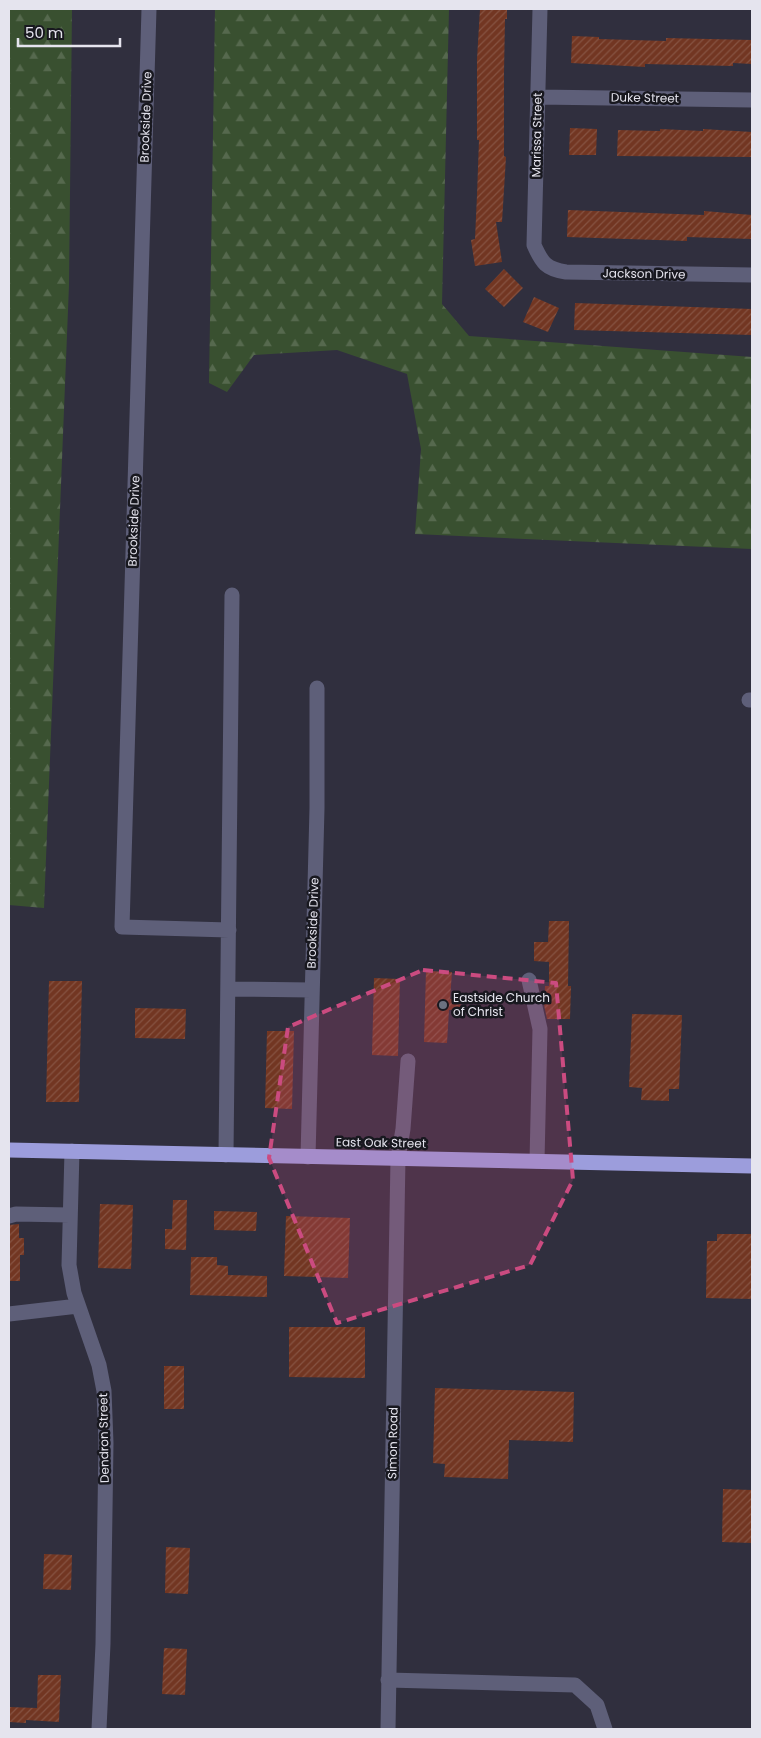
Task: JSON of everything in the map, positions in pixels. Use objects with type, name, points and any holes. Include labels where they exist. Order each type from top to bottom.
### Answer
[{"type":"highway","name":"East Oak Street","points":[[9,1150],[752,1166]]},
{"type":"street","name":"Brookside Drive","points":[[149,9],[122,928],[228,930]]},
{"type":"street","name":"Marissa Street","points":[[540,9],[534,245],[540,259]]},
{"type":"street","name":"Duke Street","points":[[538,97],[752,100]]},
{"type":"street","name":"Jackson Drive","points":[[540,259],[553,270],[566,272],[752,276]]},
{"type":"street","points":[[226,1155],[232,595]]},
{"type":"street","name":"Brookside Drive","points":[[308,1157],[317,808],[317,688]]},
{"type":"street","points":[[530,980],[540,1029],[537,1161]]},
{"type":"street","points":[[228,988],[312,990]]},
{"type":"street","name":"Simon Road","points":[[388,1729],[398,1158],[403,1129],[408,1061]]},
{"type":"street","name":"Dendron Street","points":[[72,1151],[69,1265],[74,1293],[99,1365],[104,1391],[106,1462],[103,1644],[99,1729]]},
{"type":"street","points":[[9,1216],[16,1214],[70,1215]]},
{"type":"street","points":[[9,1314],[78,1306]]},
{"type":"street","points":[[388,1680],[575,1685],[597,1705],[605,1729]]},
{"type":"highlighted area","points":[[423,970],[556,983],[573,1180],[530,1265],[337,1323],[269,1158],[288,1027]]},
{"type":"green space","points":[[9,9],[72,9],[69,285],[44,908],[9,905]]},
{"type":"green space","points":[[215,9],[449,9],[442,304],[469,336],[752,357],[752,549],[415,534],[421,449],[407,374],[337,350],[254,355],[227,392],[209,383]]},
{"type":"building","points":[[480,9],[507,9],[507,19],[505,19],[504,72],[504,156],[506,157],[502,222],[496,222],[502,262],[475,266],[471,240],[475,239],[477,195],[479,140],[477,140],[477,59]]},
{"type":"building","points":[[572,36],[599,37],[599,39],[666,41],[666,38],[752,40],[752,64],[733,63],[733,66],[645,64],[645,67],[571,63]]},
{"type":"building","points":[[570,128],[597,129],[596,155],[569,155]]},
{"type":"building","points":[[660,129],[752,132],[752,157],[617,156],[618,130],[660,131]]},
{"type":"building","points":[[568,210],[704,215],[704,211],[752,215],[752,239],[687,237],[687,241],[567,237]]},
{"type":"building","points":[[504,269],[523,288],[504,307],[485,289]]},
{"type":"building","points":[[534,297],[559,308],[548,332],[523,322]]},
{"type":"building","points":[[575,303],[752,309],[752,335],[574,330]]},
{"type":"building","points":[[549,921],[569,921],[568,986],[571,986],[570,1019],[547,1019],[544,1005],[545,986],[549,986],[549,962],[534,961],[534,942],[548,942]]},
{"type":"building","name":"Eastside Church of Christ","points":[[426,971],[452,972],[450,999],[461,999],[460,1010],[449,1010],[447,1043],[424,1042]]},
{"type":"building","points":[[374,978],[400,979],[398,1056],[372,1055]]},
{"type":"building","points":[[49,981],[82,981],[79,1102],[46,1102]]},
{"type":"building","points":[[135,1008],[186,1009],[185,1039],[135,1038]]},
{"type":"building","points":[[632,1014],[682,1015],[679,1089],[669,1089],[669,1101],[641,1100],[642,1088],[629,1087]]},
{"type":"building","points":[[267,1031],[294,1031],[292,1109],[265,1108]]},
{"type":"building","points":[[173,1200],[187,1200],[186,1250],[165,1249],[165,1229],[172,1229]]},
{"type":"building","points":[[100,1204],[133,1205],[131,1269],[98,1268]]},
{"type":"building","points":[[214,1211],[257,1212],[256,1231],[214,1230]]},
{"type":"building","points":[[286,1216],[350,1218],[348,1278],[284,1276]]},
{"type":"building","points":[[19,1224],[19,1238],[24,1238],[24,1255],[20,1255],[20,1281],[9,1281],[9,1225]]},
{"type":"building","points":[[717,1234],[752,1234],[752,1299],[706,1298],[707,1241],[717,1241]]},
{"type":"building","points":[[191,1257],[217,1257],[217,1265],[228,1266],[228,1275],[267,1276],[267,1297],[190,1295]]},
{"type":"building","points":[[289,1327],[365,1327],[365,1378],[289,1377]]},
{"type":"building","points":[[164,1366],[184,1366],[184,1409],[164,1409]]},
{"type":"building","points":[[435,1388],[574,1392],[573,1442],[509,1440],[508,1479],[444,1477],[445,1464],[433,1463]]},
{"type":"building","points":[[723,1489],[752,1490],[752,1543],[722,1542]]},
{"type":"building","points":[[166,1547],[190,1548],[188,1594],[165,1593]]},
{"type":"building","points":[[44,1554],[72,1555],[71,1590],[43,1589]]},
{"type":"building","points":[[164,1648],[187,1649],[185,1695],[162,1694]]},
{"type":"building","points":[[38,1675],[61,1675],[59,1722],[26,1720],[26,1723],[9,1722],[9,1707],[37,1708]]},
{"type":"place","name":"Eastside Church of Christ","points":[[443,1005]]}]
